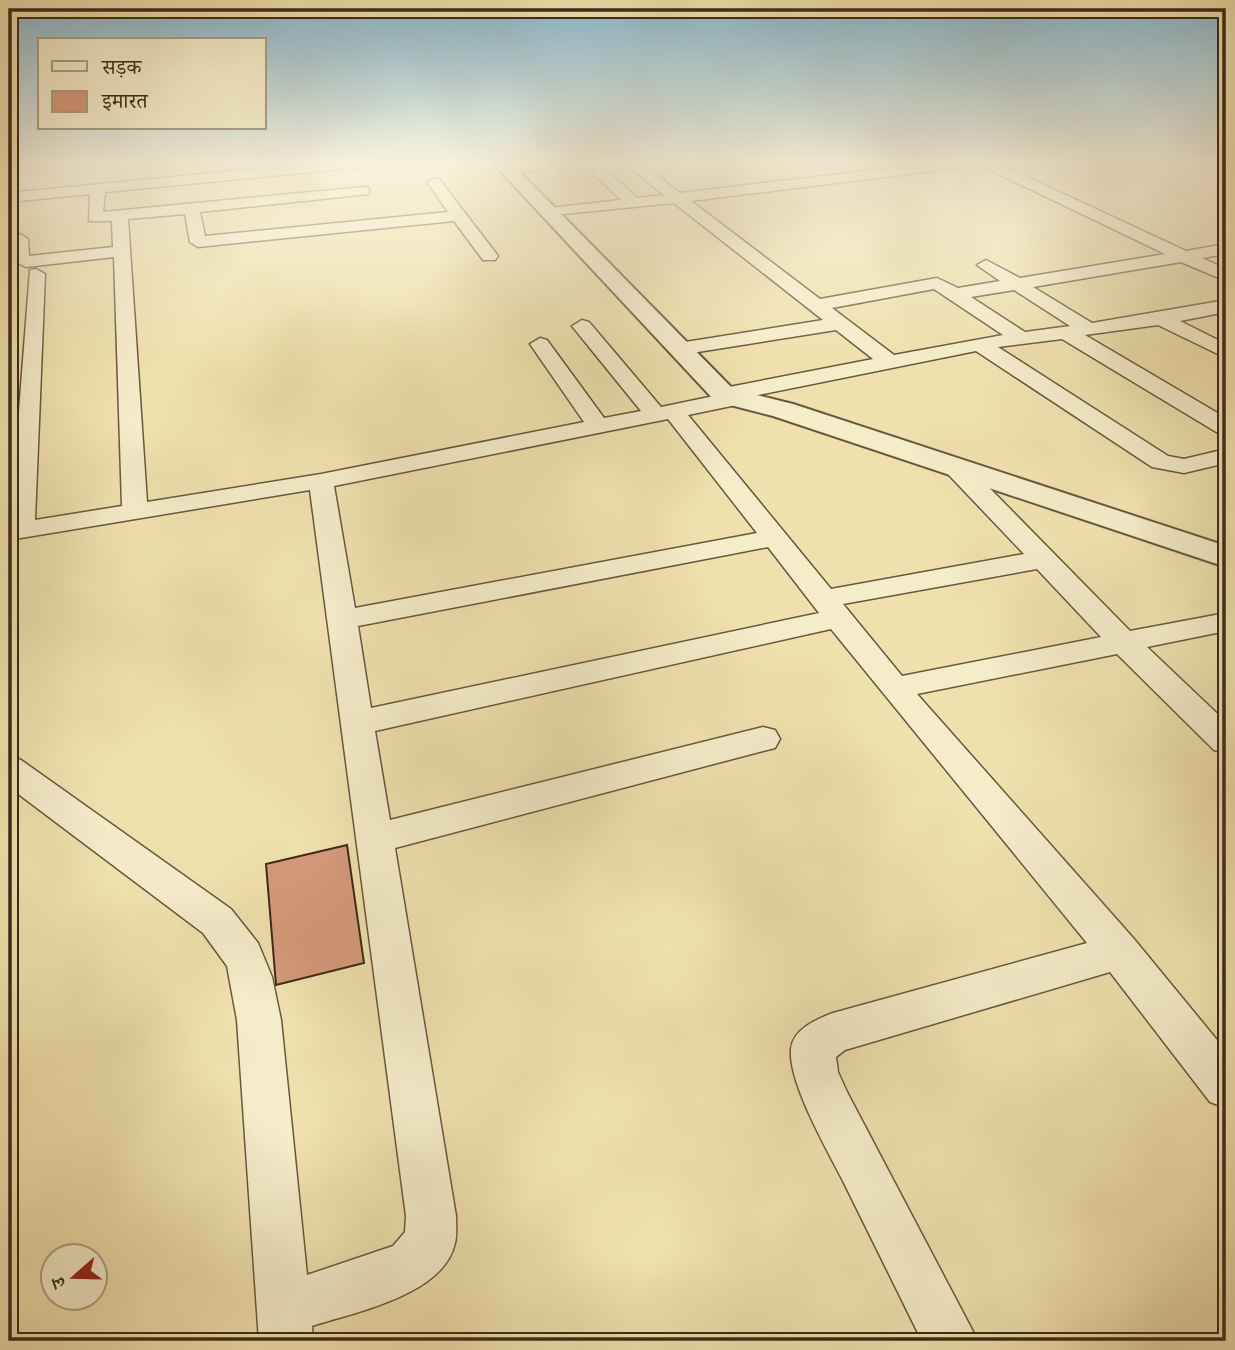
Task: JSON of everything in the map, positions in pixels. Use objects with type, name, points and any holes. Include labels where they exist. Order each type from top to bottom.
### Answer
[{"type":"street","points":[[23,226],[21,260],[26,262],[121,251]]},
{"type":"street","points":[[120,226],[135,512]]},
{"type":"street","points":[[195,226],[198,242],[280,226]]},
{"type":"street","points":[[466,226],[489,256]]},
{"type":"street","points":[[561,226],[728,397],[758,403],[1226,557]]},
{"type":"street","points":[[713,226],[890,362]]},
{"type":"street","points":[[1119,226],[1226,276]]},
{"type":"street","points":[[950,290],[1017,284],[1226,249]]},
{"type":"street","points":[[950,290],[993,269],[1089,329]]},
{"type":"street","points":[[36,274],[15,531],[321,481],[979,344],[1161,319],[1226,306]]},
{"type":"street","points":[[816,305],[931,283],[950,290],[1020,337]]},
{"type":"street","points":[[1161,319],[1226,352]]},
{"type":"street","points":[[679,349],[840,323]]},
{"type":"street","points":[[582,326],[663,411],[775,538],[894,688],[1119,952],[1226,1087]]},
{"type":"street","points":[[1065,332],[1226,428]]},
{"type":"street","points":[[540,344],[597,424]]},
{"type":"street","points":[[979,344],[1161,462],[1173,467],[1184,466],[1225,456]]},
{"type":"street","points":[[9,350],[32,346]]},
{"type":"street","points":[[954,467],[1124,642],[1226,741]]},
{"type":"street","points":[[9,769],[217,921],[241,947],[253,974],[259,1020],[285,1325],[411,1264],[430,1244],[430,1216],[321,481]]},
{"type":"street","points":[[341,620],[775,538]]},
{"type":"street","points":[[357,723],[1044,559]]},
{"type":"street","points":[[894,688],[1226,622]]},
{"type":"street","points":[[374,839],[763,739]]},
{"type":"street","points":[[951,1341],[831,1108],[816,1073],[813,1048],[833,1033],[1119,952]]},
{"type":"building","points":[[347,845],[364,963],[276,985],[266,864]]}]
